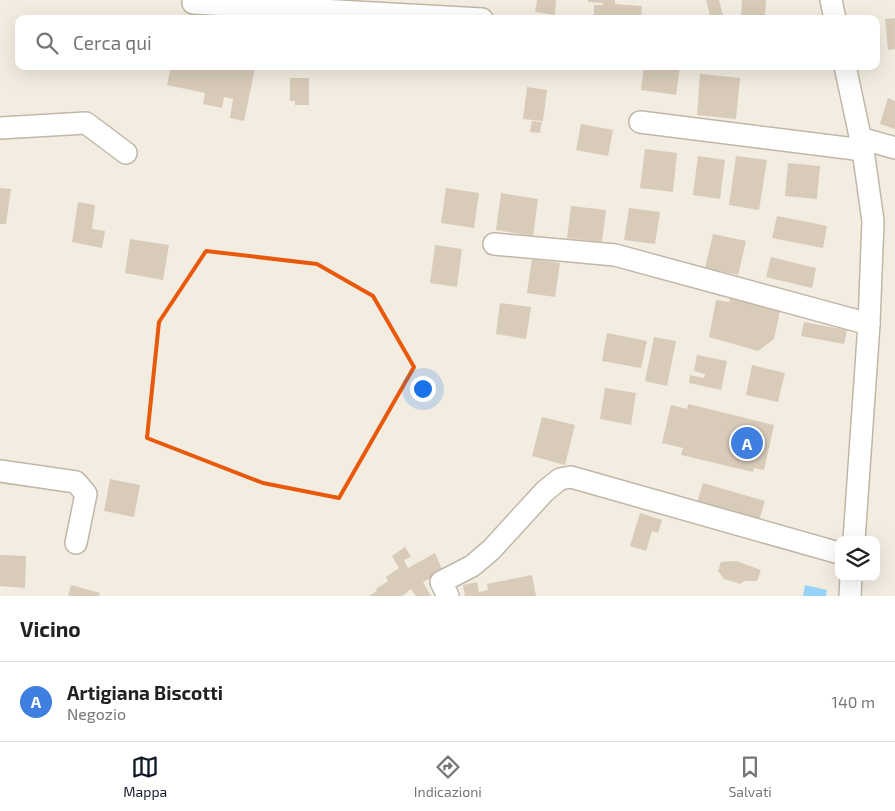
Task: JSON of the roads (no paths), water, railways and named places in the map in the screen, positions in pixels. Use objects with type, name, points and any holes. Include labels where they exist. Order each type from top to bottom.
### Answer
[{"type":"street","points":[[831,0],[834,15]]},
{"type":"street","points":[[193,3],[410,15]]},
{"type":"street","points":[[846,70],[862,144],[873,221],[869,324],[854,536]]},
{"type":"street","points":[[640,122],[895,148]]},
{"type":"street","points":[[0,128],[86,123],[126,153]]},
{"type":"street","points":[[494,244],[615,255],[869,324]]},
{"type":"street","points":[[0,471],[76,482],[86,494],[76,543]]},
{"type":"street","points":[[448,596],[441,582],[472,566],[491,550],[546,491],[560,479],[571,477],[835,552]]},
{"type":"street","points":[[713,529],[835,564]]},
{"type":"street","points":[[850,596],[851,581]]},
{"type":"water","points":[[805,585],[827,590],[826,596],[803,596]]},
{"type":"place","name":"Artigiana Biscotti","points":[[747,443]]}]
